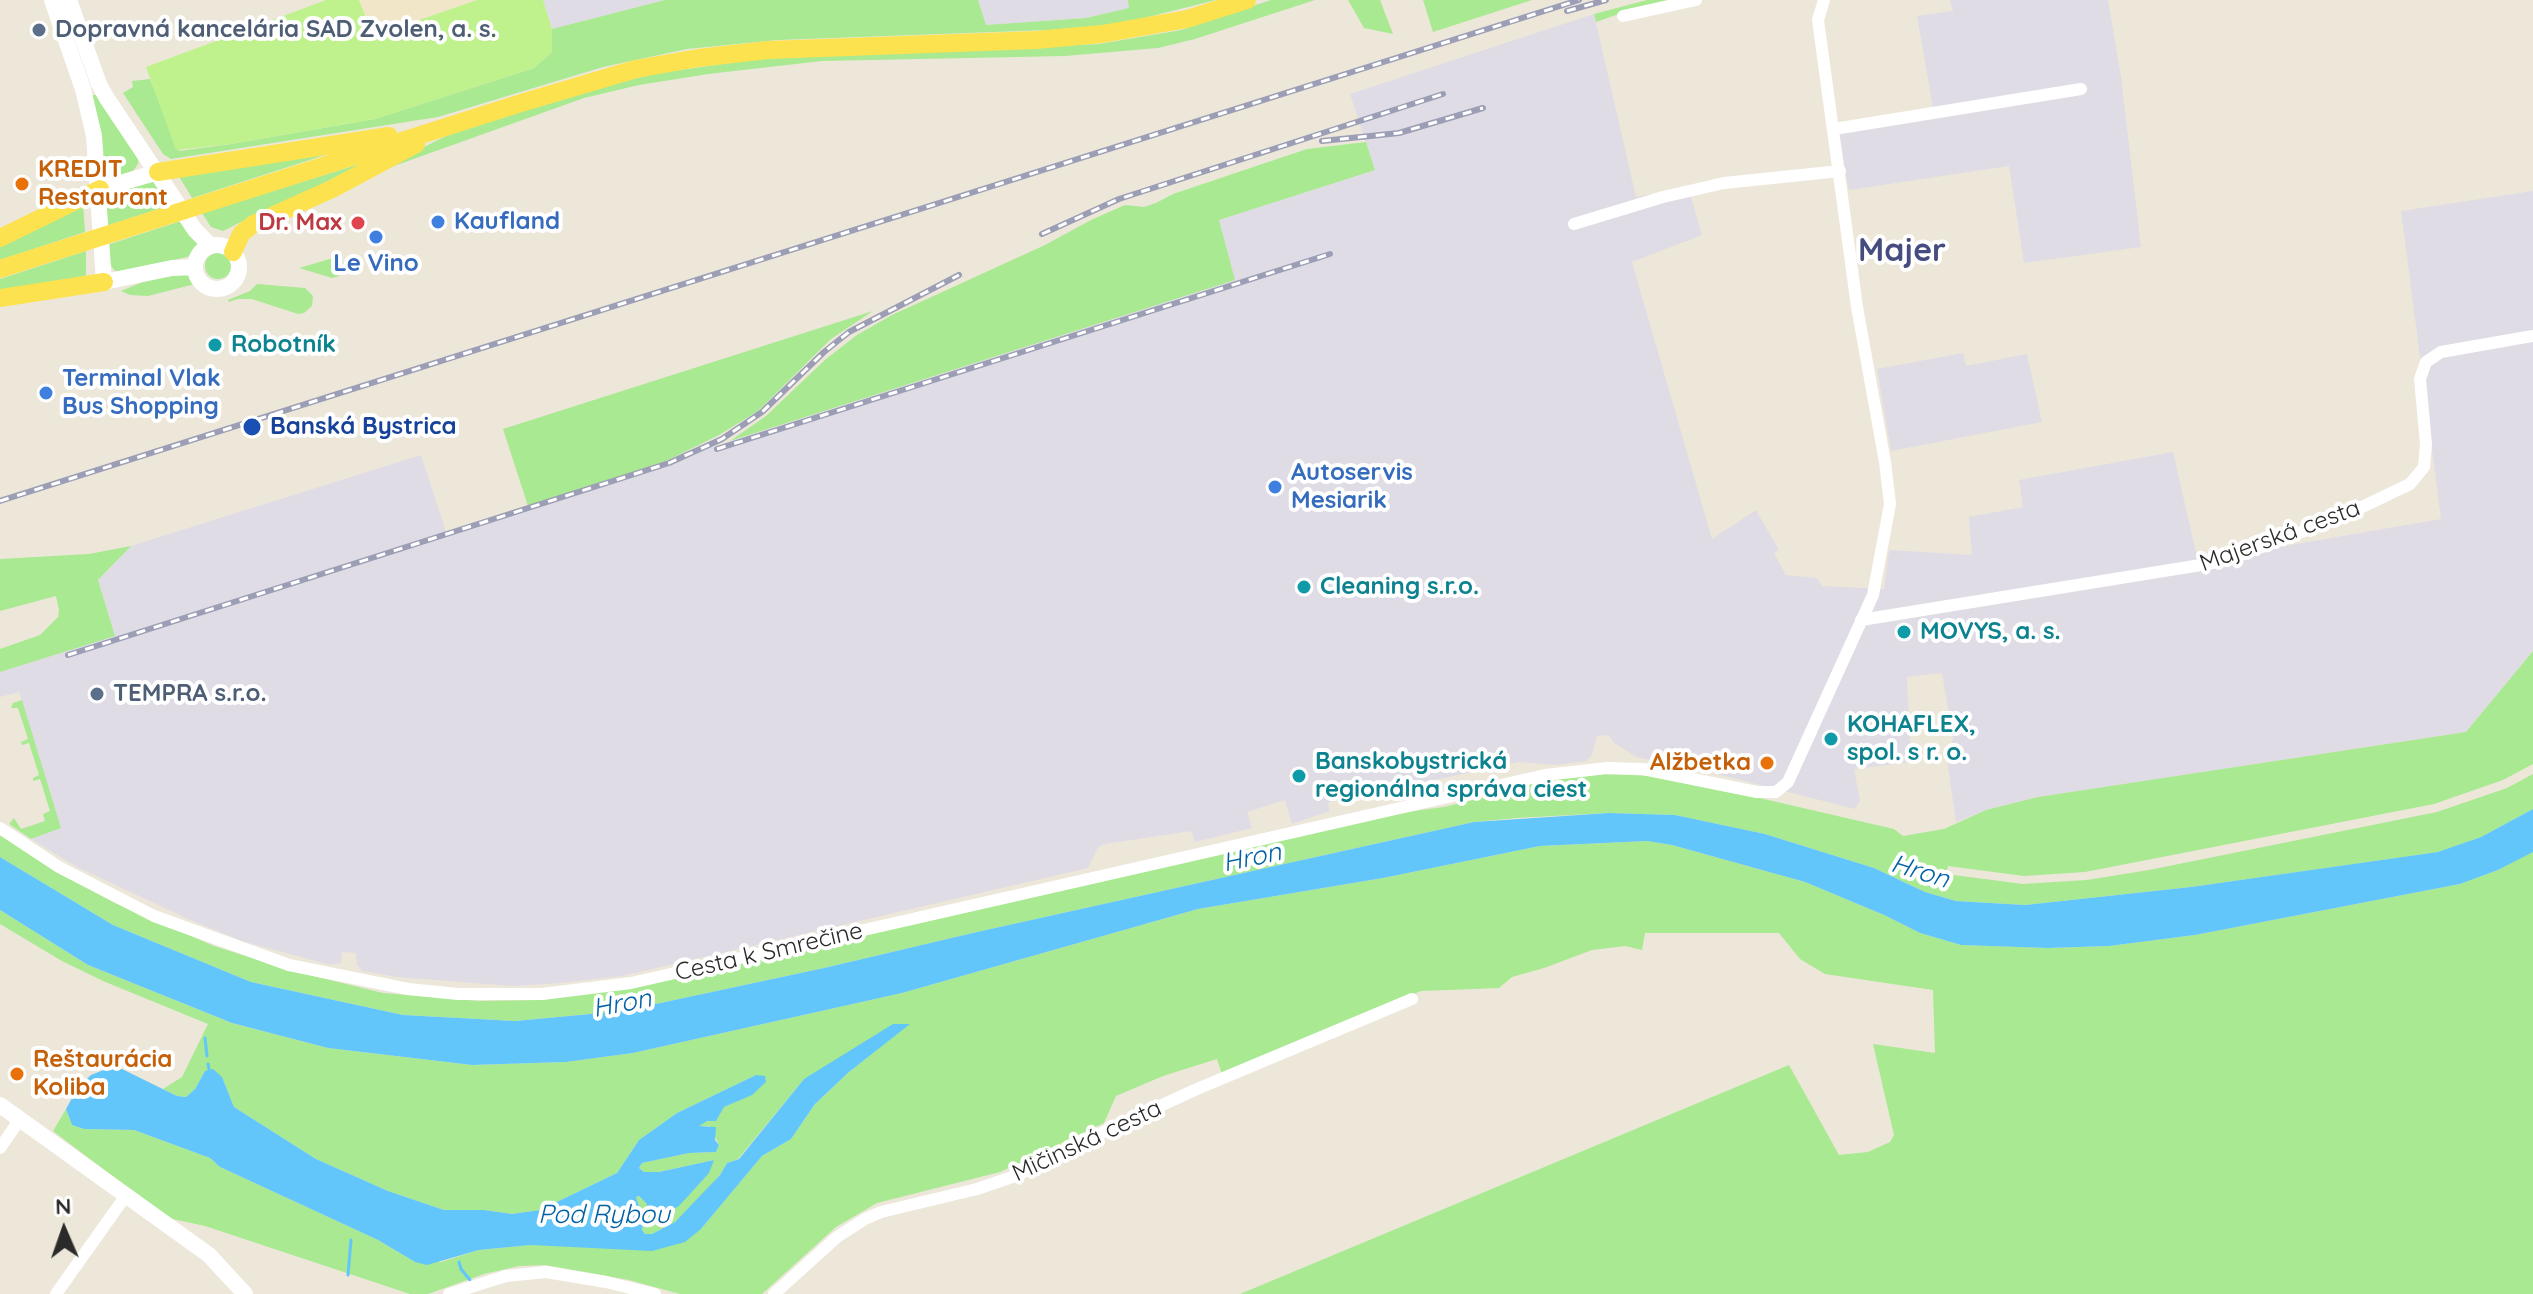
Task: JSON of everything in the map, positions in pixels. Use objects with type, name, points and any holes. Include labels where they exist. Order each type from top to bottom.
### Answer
[{"type":"main road","points":[[0,269],[613,75],[698,58],[804,48],[1036,40],[1102,34],[1187,19],[1247,0]]},
{"type":"main road","points":[[158,172],[447,127]]},
{"type":"main road","points":[[233,252],[241,234],[252,225],[383,163],[447,127]]},
{"type":"main road","points":[[0,238],[100,189]]},
{"type":"main road","points":[[0,298],[104,282]]},
{"type":"street","points":[[52,0],[87,103],[94,136],[104,282],[172,268],[194,267]]},
{"type":"street","points":[[69,0],[99,84],[195,230],[211,246]]},
{"type":"street","points":[[1623,16],[1696,0]]},
{"type":"street","points":[[1824,0],[1818,20],[1857,307],[1890,495],[1875,586],[1861,620]]},
{"type":"street","points":[[1834,129],[2081,89]]},
{"type":"street","points":[[1574,224],[1710,186],[1840,171]]},
{"type":"street","points":[[100,189],[158,172]]},
{"type":"street","points":[[220,245],[233,252],[238,262],[238,273],[231,284],[216,290],[205,286],[197,278],[194,267],[199,254],[211,246],[220,245]]},
{"type":"street","name":"Majerská cesta","points":[[1861,620],[2186,569],[2227,560],[2339,518],[2410,484],[2424,467],[2426,444],[2420,379],[2426,362],[2441,352],[2533,336]]},
{"type":"street","name":"Cesta k Smrečine","points":[[0,828],[59,867],[154,916],[289,965],[408,989],[542,994],[631,983],[1496,785],[1595,769],[1643,769],[1757,792],[1776,792],[1788,782],[1861,620]]},
{"type":"street","name":"Mičinská cesta","points":[[774,1294],[837,1237],[865,1219],[1018,1175],[1197,1089],[1412,999]]},
{"type":"street","points":[[0,1105],[209,1255],[245,1294]]},
{"type":"street","points":[[0,1148],[20,1119]]},
{"type":"street","points":[[56,1294],[127,1194]]},
{"type":"street","points":[[449,1294],[506,1276],[546,1272],[655,1294]]},
{"type":"shaded area","points":[[359,0],[477,0],[372,36]]},
{"type":"shaded area","points":[[543,0],[665,0],[552,29]]},
{"type":"shaded area","points":[[978,0],[1128,0],[1130,8],[1085,18],[986,25]]},
{"type":"shaded area","points":[[1950,0],[2108,0],[2121,77],[2141,247],[2024,263],[2009,166],[1849,190],[1837,124],[1933,108],[1917,16],[1953,11]]},
{"type":"shaded area","points":[[1594,14],[1636,197],[1688,187],[1702,235],[1632,262],[1712,539],[1756,510],[1779,550],[1774,553],[1786,575],[1817,578],[1822,586],[1884,589],[1889,550],[1972,555],[1969,517],[2023,507],[2019,480],[2173,452],[2198,561],[2441,519],[2401,211],[2533,191],[2533,651],[2466,732],[2038,797],[1986,810],[1956,822],[1947,760],[1953,738],[1942,673],[1907,677],[1911,762],[1854,769],[1860,801],[1855,809],[1636,757],[1613,742],[1609,735],[1597,736],[1592,755],[1586,761],[1556,765],[1501,762],[1487,769],[1332,801],[1328,803],[1330,811],[1292,824],[1285,800],[1247,812],[1252,828],[1195,842],[1191,831],[1105,844],[1098,847],[1088,868],[622,976],[560,983],[513,986],[397,977],[362,971],[357,965],[356,953],[342,952],[341,963],[330,965],[242,941],[186,918],[77,867],[31,839],[61,828],[19,692],[0,697],[0,672],[115,636],[98,580],[131,546],[421,455],[446,532],[1235,280],[1219,220],[1375,170],[1350,94]]},
{"type":"shaded area","points":[[1963,353],[1966,366],[2027,354],[2042,422],[1891,451],[1877,369]]},
{"type":"green space","points":[[326,0],[359,0],[373,36],[477,0],[543,0],[552,29],[552,52],[534,68],[375,119],[231,144],[176,150],[146,67]]},
{"type":"green space","points":[[665,0],[978,0],[986,25],[1086,18],[1129,8],[1128,0],[1216,0],[1099,26],[778,40],[687,49],[603,67],[438,117],[171,159],[163,154],[123,93],[133,87],[132,81],[150,79],[179,151],[231,144],[375,119],[534,68],[552,52],[552,29]]},
{"type":"green space","points":[[1271,0],[1315,0],[1158,48],[1065,56],[822,61],[639,85],[584,98],[366,176],[446,136],[588,90],[658,73],[758,59],[1099,44],[1181,30]]},
{"type":"green space","points":[[1348,0],[1380,0],[1393,34],[1364,28]]},
{"type":"green space","points":[[1423,0],[1532,0],[1433,32]]},
{"type":"green space","points":[[1647,0],[1677,0],[1633,9],[1596,22],[1594,14]]},
{"type":"green space","points":[[97,95],[139,155],[133,171],[117,177],[104,168],[91,98]]},
{"type":"green space","points":[[1366,142],[1375,170],[1219,220],[1235,280],[730,441],[766,416],[826,359],[857,335],[892,315],[1045,245],[1091,220],[1125,205],[1144,207],[1173,194],[1307,149]]},
{"type":"green space","points":[[356,145],[192,198],[177,173]]},
{"type":"green space","points":[[363,163],[223,231],[211,227],[202,213]]},
{"type":"green space","points":[[154,182],[171,205],[106,226],[106,196],[129,184]]},
{"type":"green space","points":[[83,203],[85,232],[0,260],[0,244]]},
{"type":"green space","points":[[181,221],[198,243],[191,256],[120,273],[108,262],[107,245]]},
{"type":"green space","points":[[86,251],[86,279],[0,292],[0,279]]},
{"type":"green space","points":[[218,253],[227,257],[231,266],[227,275],[218,279],[209,275],[205,266],[209,257]]},
{"type":"green space","points":[[333,258],[339,276],[332,278],[299,268]]},
{"type":"green space","points":[[162,274],[189,274],[195,284],[148,296],[121,291]]},
{"type":"green space","points":[[257,284],[305,288],[313,296],[312,306],[298,314],[252,299],[229,302]]},
{"type":"green space","points":[[873,311],[831,339],[758,411],[719,435],[666,461],[528,506],[503,429]]},
{"type":"green space","points":[[131,546],[98,580],[115,636],[0,672],[0,649],[40,635],[58,617],[59,610],[56,596],[0,611],[0,559],[89,554]]},
{"type":"green space","points":[[2533,651],[2533,764],[2503,780],[2434,804],[2085,872],[2024,876],[1948,866],[1946,874],[2023,884],[2087,880],[2149,870],[2437,812],[2507,788],[2533,774],[2533,809],[2481,837],[2439,852],[2191,887],[2025,905],[1956,901],[1925,892],[1874,868],[1765,834],[1675,815],[1609,813],[1517,818],[1474,822],[623,1011],[515,1021],[403,1015],[251,982],[113,925],[0,857],[0,835],[58,873],[117,904],[214,946],[297,972],[383,993],[479,1001],[543,1000],[1391,814],[1444,807],[1527,783],[1603,774],[1654,776],[1894,829],[1903,836],[1944,829],[1986,810],[2038,797],[2466,732]]},
{"type":"green space","points":[[22,700],[61,828],[31,839],[9,824],[14,818],[21,829],[45,821],[43,814],[50,811],[40,779],[33,781],[39,775],[29,743],[22,745],[21,742],[28,739],[18,708],[11,708],[13,703]]},
{"type":"green space","points":[[1647,841],[1672,845],[1805,882],[1920,933],[1961,945],[2048,948],[2109,946],[2195,935],[2460,884],[2498,870],[2533,851],[2533,1294],[1240,1294],[1789,1065],[1839,1155],[1868,1152],[1890,1142],[1894,1135],[1873,1044],[1935,1053],[1933,990],[1825,974],[1800,959],[1779,933],[1645,933],[1642,950],[1625,946],[1592,950],[1512,977],[1499,988],[1421,991],[1222,1074],[1217,1059],[1163,1076],[1116,1096],[1104,1123],[1000,1172],[877,1203],[836,1227],[762,1294],[680,1294],[629,1280],[545,1265],[519,1266],[484,1274],[428,1294],[410,1294],[205,1226],[168,1218],[53,1131],[66,1109],[72,1125],[84,1129],[134,1130],[210,1158],[220,1167],[378,1240],[415,1262],[441,1262],[479,1250],[575,1245],[701,1229],[762,1156],[791,1139],[815,1104],[909,1024],[804,1079],[738,1159],[727,1163],[691,1207],[675,1222],[652,1234],[645,1234],[636,1197],[639,1196],[646,1203],[653,1220],[714,1160],[659,1172],[644,1172],[639,1168],[642,1163],[689,1153],[716,1152],[719,1145],[710,1126],[698,1126],[724,1107],[752,1094],[756,1075],[677,1113],[639,1140],[617,1173],[540,1210],[512,1214],[444,1210],[388,1191],[316,1159],[234,1107],[222,1077],[205,1071],[195,1089],[186,1097],[163,1089],[182,1077],[208,1024],[103,981],[0,924],[0,910],[88,965],[232,1023],[328,1048],[472,1065],[566,1062],[633,1053],[902,993],[1198,909],[1383,878],[1540,846]]},
{"type":"water","points":[[2533,809],[2533,852],[2498,870],[2460,884],[2195,935],[2109,946],[2048,948],[1961,945],[1920,933],[1805,882],[1672,845],[1647,841],[1540,846],[1383,878],[1198,909],[902,993],[633,1053],[566,1062],[472,1065],[328,1048],[232,1023],[88,965],[0,910],[0,857],[113,925],[251,982],[403,1015],[515,1021],[623,1011],[1474,822],[1609,813],[1675,815],[1765,834],[1874,868],[1925,892],[1956,901],[2025,905],[2191,887],[2438,852],[2481,837]]},
{"type":"water","name":"Pod Rybou","points":[[893,1024],[910,1024],[849,1072],[815,1104],[791,1139],[762,1156],[701,1229],[685,1242],[652,1251],[531,1245],[479,1250],[427,1265],[415,1262],[378,1240],[220,1167],[210,1158],[134,1130],[84,1129],[72,1125],[66,1109],[78,1087],[91,1075],[106,1069],[122,1069],[177,1096],[186,1097],[195,1089],[205,1071],[213,1069],[222,1077],[234,1107],[316,1159],[388,1191],[444,1210],[512,1214],[540,1210],[617,1173],[639,1140],[677,1113],[756,1075],[765,1076],[766,1082],[752,1095],[724,1107],[716,1121],[707,1121],[699,1126],[716,1127],[715,1140],[719,1145],[716,1152],[689,1153],[642,1163],[639,1168],[644,1172],[659,1172],[714,1160],[709,1173],[679,1206],[653,1221],[646,1203],[639,1196],[636,1197],[644,1221],[642,1230],[645,1234],[652,1234],[675,1222],[720,1175],[727,1163],[739,1159],[804,1079]]},
{"type":"waterway","points":[[205,1038],[207,1056]]},
{"type":"waterway","points":[[208,1064],[209,1069]]},
{"type":"waterway","points":[[348,1275],[351,1240]]},
{"type":"waterway","points":[[459,1262],[470,1280]]},
{"type":"railway","points":[[0,501],[1579,0]]},
{"type":"railway","points":[[1567,11],[1606,0]]},
{"type":"railway","points":[[1042,234],[1119,199],[1443,94]]},
{"type":"railway","points":[[1322,141],[1399,133],[1483,108]]},
{"type":"railway","points":[[717,449],[1330,254]]},
{"type":"railway","points":[[68,655],[669,463],[722,439],[762,412],[849,332],[959,275]]},
{"type":"place","name":"Dopravná kancelária SAD Zvolen, a. s.","points":[[39,30]]},
{"type":"place","name":"KREDIT Restaurant","points":[[22,184]]},
{"type":"place","name":"Kaufland","points":[[438,222]]},
{"type":"place","name":"Dr. Max","points":[[358,223]]},
{"type":"place","name":"Le Vino","points":[[376,237]]},
{"type":"place","name":"Robotník","points":[[215,345]]},
{"type":"place","name":"Terminal Vlak Bus Shopping","points":[[46,393]]},
{"type":"place","name":"Banská Bystrica","points":[[252,427]]},
{"type":"place","name":"Autoservis Mesiarik","points":[[1275,487]]},
{"type":"place","name":"Cleaning s.r.o.","points":[[1304,587]]},
{"type":"place","name":"MOVYS, a. s.","points":[[1904,632]]},
{"type":"place","name":"TEMPRA s.r.o.","points":[[97,694]]},
{"type":"place","name":"KOHAFLEX, spol. s r. o.","points":[[1831,739]]},
{"type":"place","name":"Alžbetka","points":[[1767,763]]},
{"type":"place","name":"Banskobystrická regionálna správa ciest","points":[[1299,776]]},
{"type":"place","name":"Reštaurácia Koliba","points":[[17,1074]]},
{"type":"district","name":"Majer","points":[[1902,251]]},
{"type":"water label","name":"Hron","points":[[1252,858]]},
{"type":"water label","name":"Hron","points":[[1920,872]]},
{"type":"water label","name":"Hron","points":[[622,1004]]}]
